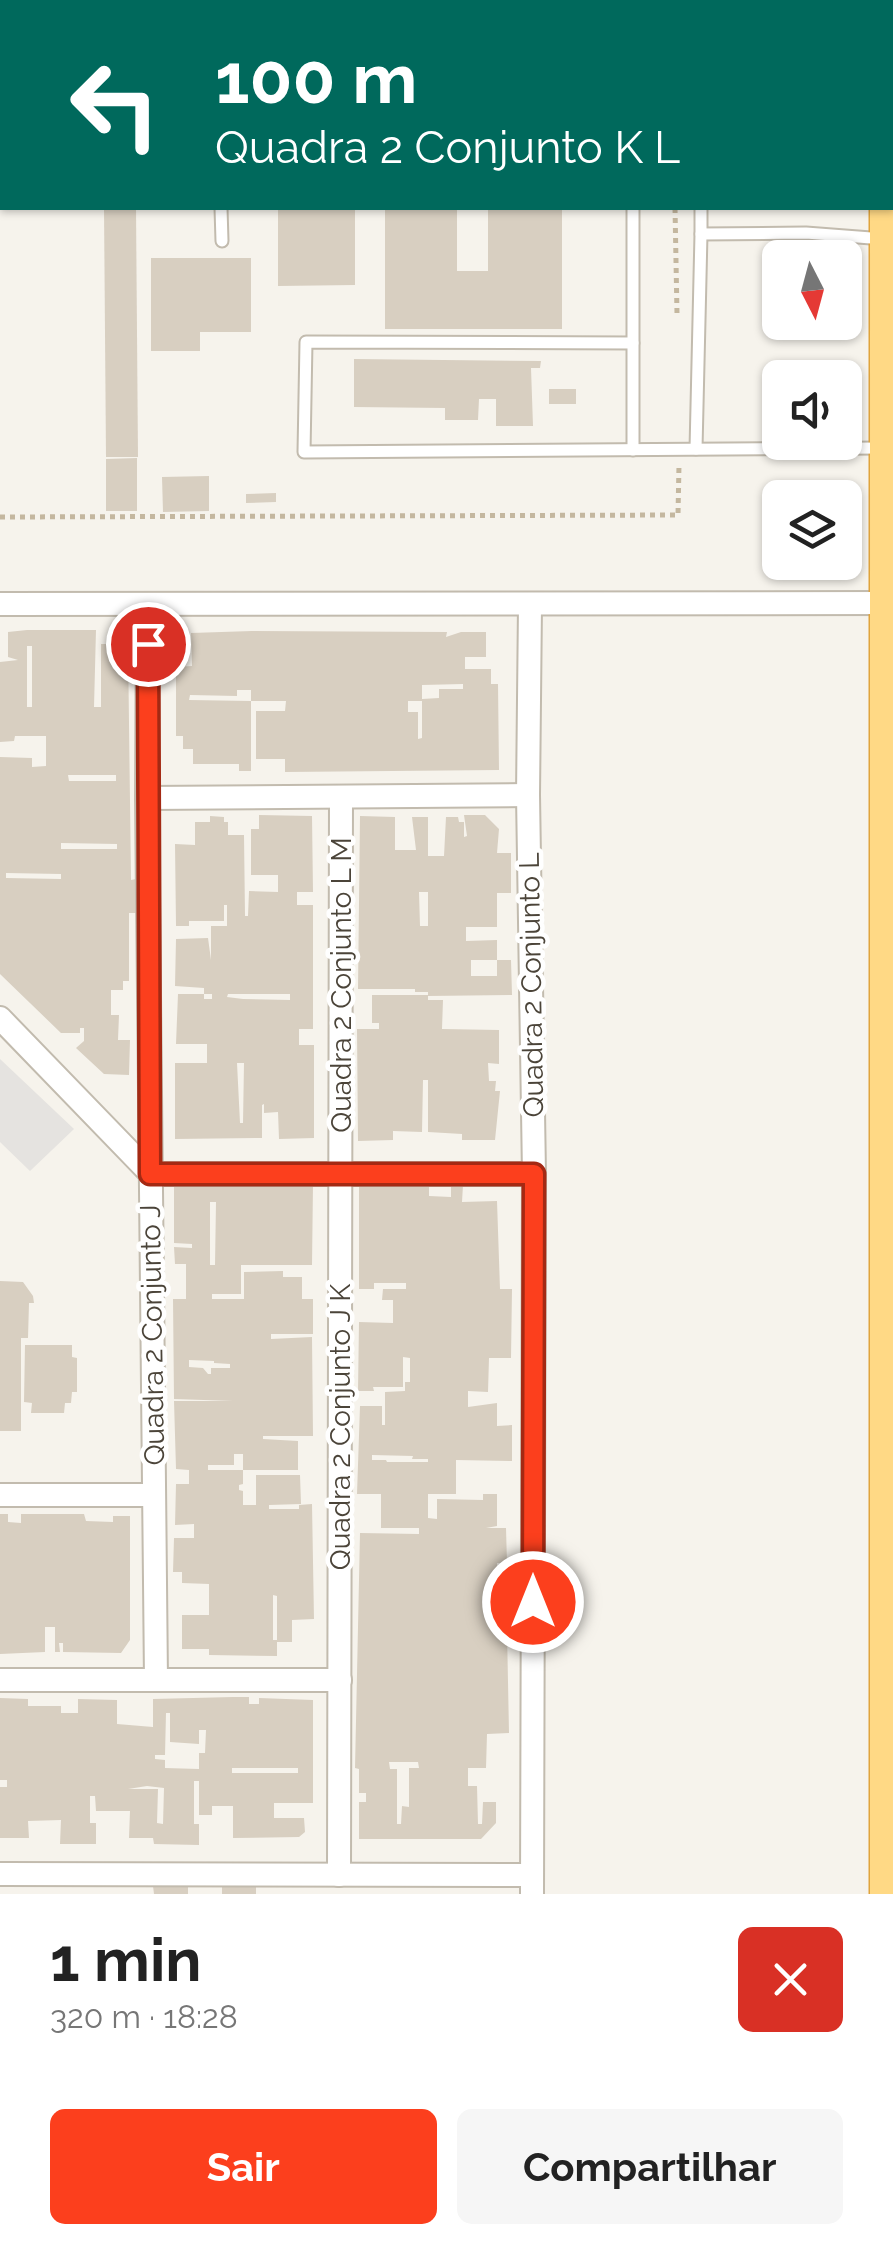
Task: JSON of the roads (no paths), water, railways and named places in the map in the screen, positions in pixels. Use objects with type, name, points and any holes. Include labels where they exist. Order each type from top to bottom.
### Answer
[{"type":"highway","points":[[888,224],[891,1872]]},
{"type":"street","points":[[0,604],[887,603]]},
{"type":"street","name":"Quadra 2 Conjunto J","points":[[148,605],[146,798],[156,1680]]},
{"type":"street","name":"Quadra 2 Conjunto L","points":[[530,605],[528,795],[534,1174],[532,1885]]},
{"type":"street","points":[[146,798],[528,795]]},
{"type":"street","name":"Quadra 2 Conjunto L M","points":[[340,1174],[342,797]]},
{"type":"street","points":[[0,1018],[150,1174],[534,1174]]},
{"type":"street","name":"Quadra 2 Conjunto J K","points":[[340,1174],[340,1875]]},
{"type":"street","points":[[0,1495],[154,1496]]},
{"type":"street","points":[[0,1680],[340,1680]]},
{"type":"street","points":[[0,1874],[340,1875],[532,1885]]},
{"type":"lane","points":[[222,210],[222,240]]},
{"type":"lane","points":[[633,450],[634,210]]},
{"type":"lane","points":[[696,449],[701,210]]},
{"type":"lane","points":[[700,234],[806,233],[888,224]]},
{"type":"lane","points":[[633,343],[306,342],[304,452],[888,448]]}]
